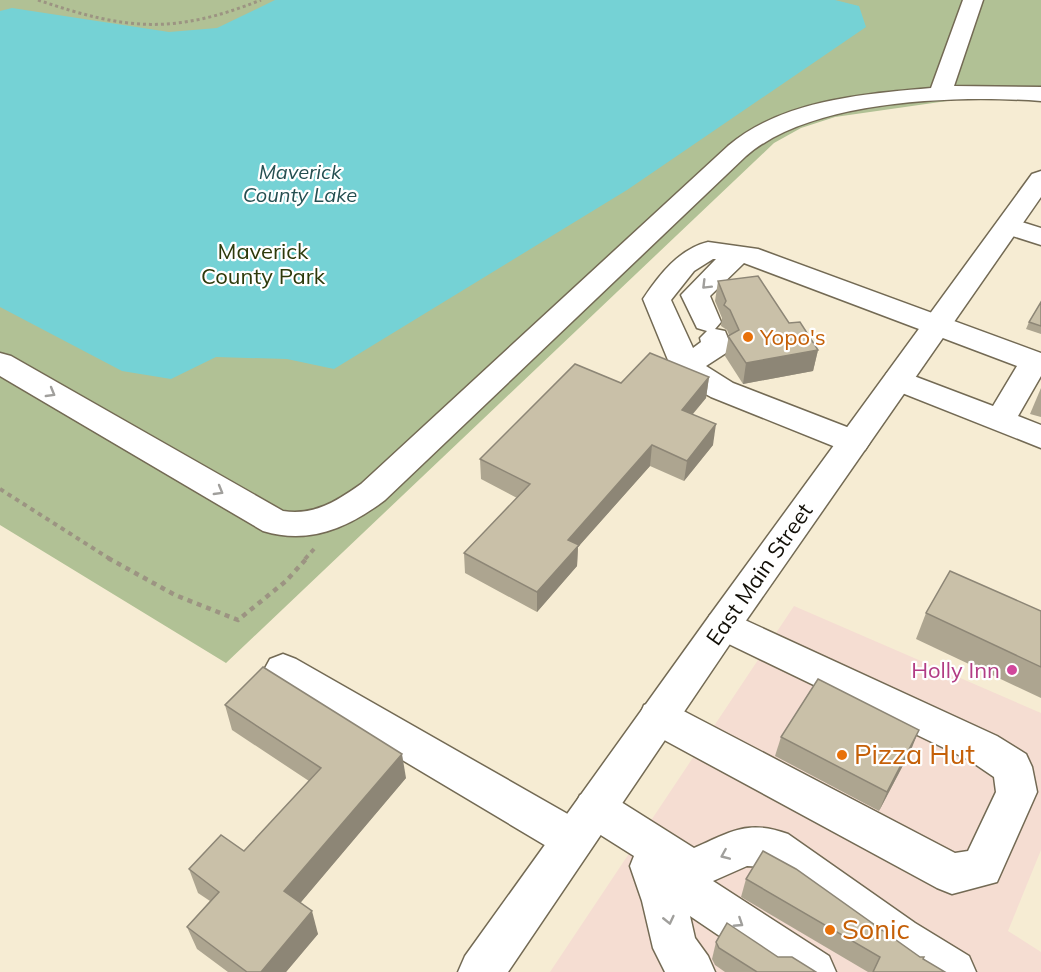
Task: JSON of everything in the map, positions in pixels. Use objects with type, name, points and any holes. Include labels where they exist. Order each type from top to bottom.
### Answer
[{"type":"main road","points":[[940,94],[973,0]]},
{"type":"main road","points":[[0,363],[248,508],[275,522],[296,527],[348,511],[373,492],[737,151],[759,134],[788,121],[829,110],[940,94],[995,91],[1041,94]]},
{"type":"main road","name":"East Main Street","points":[[481,972],[658,717],[1041,179]]},
{"type":"main road","points":[[1009,226],[1041,237]]},
{"type":"main road","points":[[854,442],[722,390],[700,378],[683,360],[657,299],[684,265],[708,250],[748,255],[1038,363],[1000,420]]},
{"type":"main road","points":[[688,364],[716,346],[695,295],[737,254]]},
{"type":"main road","points":[[898,380],[1041,437]]},
{"type":"main road","points":[[658,717],[952,874],[982,868],[1017,792],[1012,767],[983,748],[723,625]]},
{"type":"main road","points":[[283,670],[584,823],[691,870],[745,846],[773,848],[978,972]]},
{"type":"main road","points":[[584,823],[813,972]]},
{"type":"main road","points":[[773,848],[899,938],[954,972]]},
{"type":"main road","points":[[651,866],[664,901],[675,948],[692,972]]},
{"type":"path","points":[[38,0],[86,15],[146,26],[198,19],[236,10],[261,0]]},
{"type":"path","points":[[0,489],[147,580],[203,609],[238,620],[286,581],[348,511]]},
{"type":"shaded area","points":[[794,606],[1041,713],[1041,850],[1008,931],[1041,952],[1041,972],[550,972]]},
{"type":"green space","name":"Maverick County Park","points":[[0,0],[1041,0],[1041,102],[1027,99],[961,99],[835,117],[801,128],[774,143],[226,663],[0,525]]},
{"type":"water","name":"Maverick County Lake","points":[[275,0],[835,0],[859,6],[866,27],[627,190],[334,369],[287,359],[216,357],[171,379],[122,371],[0,307],[0,11],[12,8],[169,32],[217,28]]},
{"type":"building","points":[[758,276],[789,323],[800,322],[818,350],[746,363],[728,336],[739,330],[730,310],[724,305],[726,301],[718,281]]},
{"type":"building","points":[[1041,302],[1041,326],[1029,322]]},
{"type":"building","points":[[650,353],[709,377],[682,410],[716,424],[687,461],[652,445],[568,540],[579,545],[537,592],[464,553],[530,484],[480,459],[575,364],[621,383]]},
{"type":"building","points":[[950,571],[1041,611],[1041,667],[926,613]]},
{"type":"building","points":[[263,667],[402,754],[284,891],[312,911],[261,972],[247,972],[187,927],[219,892],[189,869],[221,835],[244,851],[321,768],[225,705]]},
{"type":"building","name":"Pizza Hut","points":[[818,679],[919,730],[887,792],[781,737]]},
{"type":"building","points":[[763,851],[796,869],[920,957],[924,957],[923,959],[945,972],[873,972],[880,957],[746,879]]},
{"type":"building","points":[[727,923],[778,957],[792,957],[816,972],[757,972],[719,948],[716,942]]},
{"type":"place","name":"Yopo's","points":[[748,337]]},
{"type":"place","name":"Holly Inn","points":[[1012,670]]},
{"type":"place","name":"Pizza Hut","points":[[842,755]]},
{"type":"place","name":"Sonic","points":[[830,930]]}]
